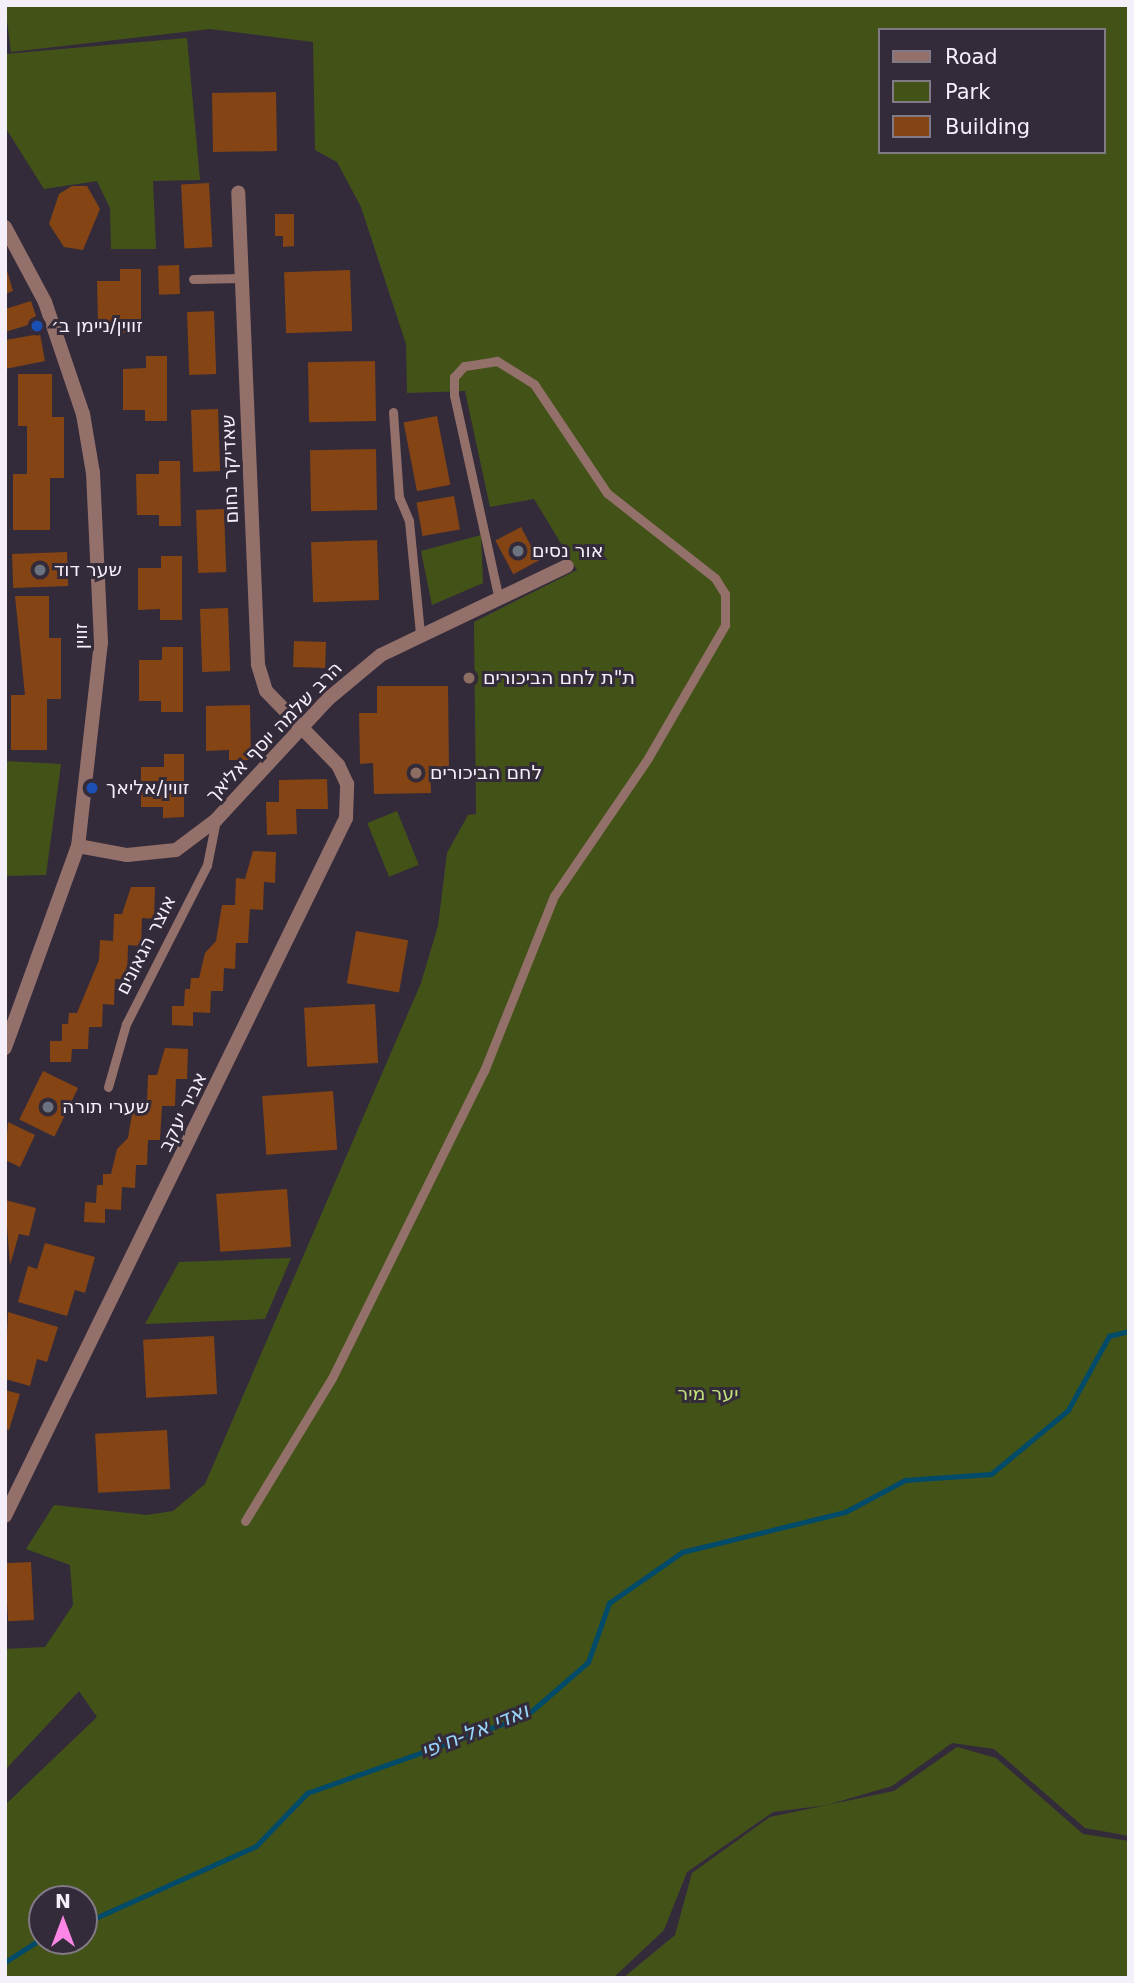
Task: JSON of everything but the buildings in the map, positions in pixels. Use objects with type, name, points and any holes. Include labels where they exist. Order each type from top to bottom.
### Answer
[{"type":"street","name":"שאדיקר נחום","points":[[238,192],[258,664],[266,691],[303,728]]},
{"type":"street","name":"זווין","points":[[5,227],[59,340],[83,414],[93,473],[100,680],[78,846],[5,1048]]},
{"type":"street","name":"הרב שלמה יוסף אליאך","points":[[78,846],[164,854],[216,820],[361,670],[421,633],[498,594],[567,566]]},
{"type":"street","name":"אביר יעקב","points":[[5,1516],[341,837],[347,784],[303,728]]},
{"type":"lane","points":[[193,279],[242,278]]},
{"type":"lane","points":[[245,1521],[338,1366],[484,1071],[554,896],[648,758],[725,625],[725,594],[715,578],[607,493],[534,384],[497,361],[464,366],[454,377],[454,395],[498,594]]},
{"type":"lane","points":[[393,412],[398,497],[409,521],[421,633]]},
{"type":"lane","name":"אוצר הגאונים","points":[[108,1087],[126,1024],[207,865],[216,820]]},
{"type":"green space","name":"יער מיר","points":[[5,5],[1129,5],[1129,1836],[1085,1828],[994,1749],[952,1743],[892,1786],[827,1805],[773,1812],[687,1872],[664,1930],[613,1978],[5,1978],[5,1805],[97,1717],[79,1691],[5,1770],[5,1649],[45,1647],[73,1605],[70,1565],[26,1549],[54,1505],[147,1515],[173,1511],[205,1484],[421,983],[438,926],[447,853],[468,815],[476,814],[474,622],[577,570],[534,499],[490,507],[465,391],[407,393],[406,344],[361,207],[337,162],[315,150],[313,42],[210,29],[11,52]]},
{"type":"green space","points":[[187,38],[200,180],[153,181],[156,249],[111,249],[110,208],[97,181],[44,189],[5,127],[5,54]]},
{"type":"green space","points":[[481,535],[483,583],[432,605],[421,551]]},
{"type":"green space","points":[[5,761],[61,764],[46,875],[5,876]]},
{"type":"green space","points":[[397,811],[419,865],[389,877],[367,823]]},
{"type":"green space","points":[[291,1258],[265,1319],[145,1324],[179,1262]]},
{"type":"green space","points":[[957,1747],[996,1758],[1083,1834],[1129,1841],[1129,1978],[623,1978],[675,1935],[692,1873],[770,1817],[894,1791]]},
{"type":"waterway","name":"ואדי אל-ח'פי","points":[[98,1917],[256,1846],[307,1793],[527,1715],[588,1662],[609,1603],[682,1552],[845,1512],[905,1480],[991,1474],[1068,1410],[1109,1336],[1129,1331]]},
{"type":"waterway","name":"ואדי אל-ח'פי","points":[[5,1962],[28,1947]]},
{"type":"place","name":"זווין/ניימן ב׳","points":[[37,326]]},
{"type":"place","name":"אור נסים","points":[[518,551]]},
{"type":"place","name":"שער דוד","points":[[40,570]]},
{"type":"place","name":"ת\"ת לחם הביכורים","points":[[469,678]]},
{"type":"place","name":"לחם הביכורים","points":[[416,773]]},
{"type":"place","name":"זווין/אליאך","points":[[92,788]]},
{"type":"place","name":"שערי תורה","points":[[48,1107]]}]
